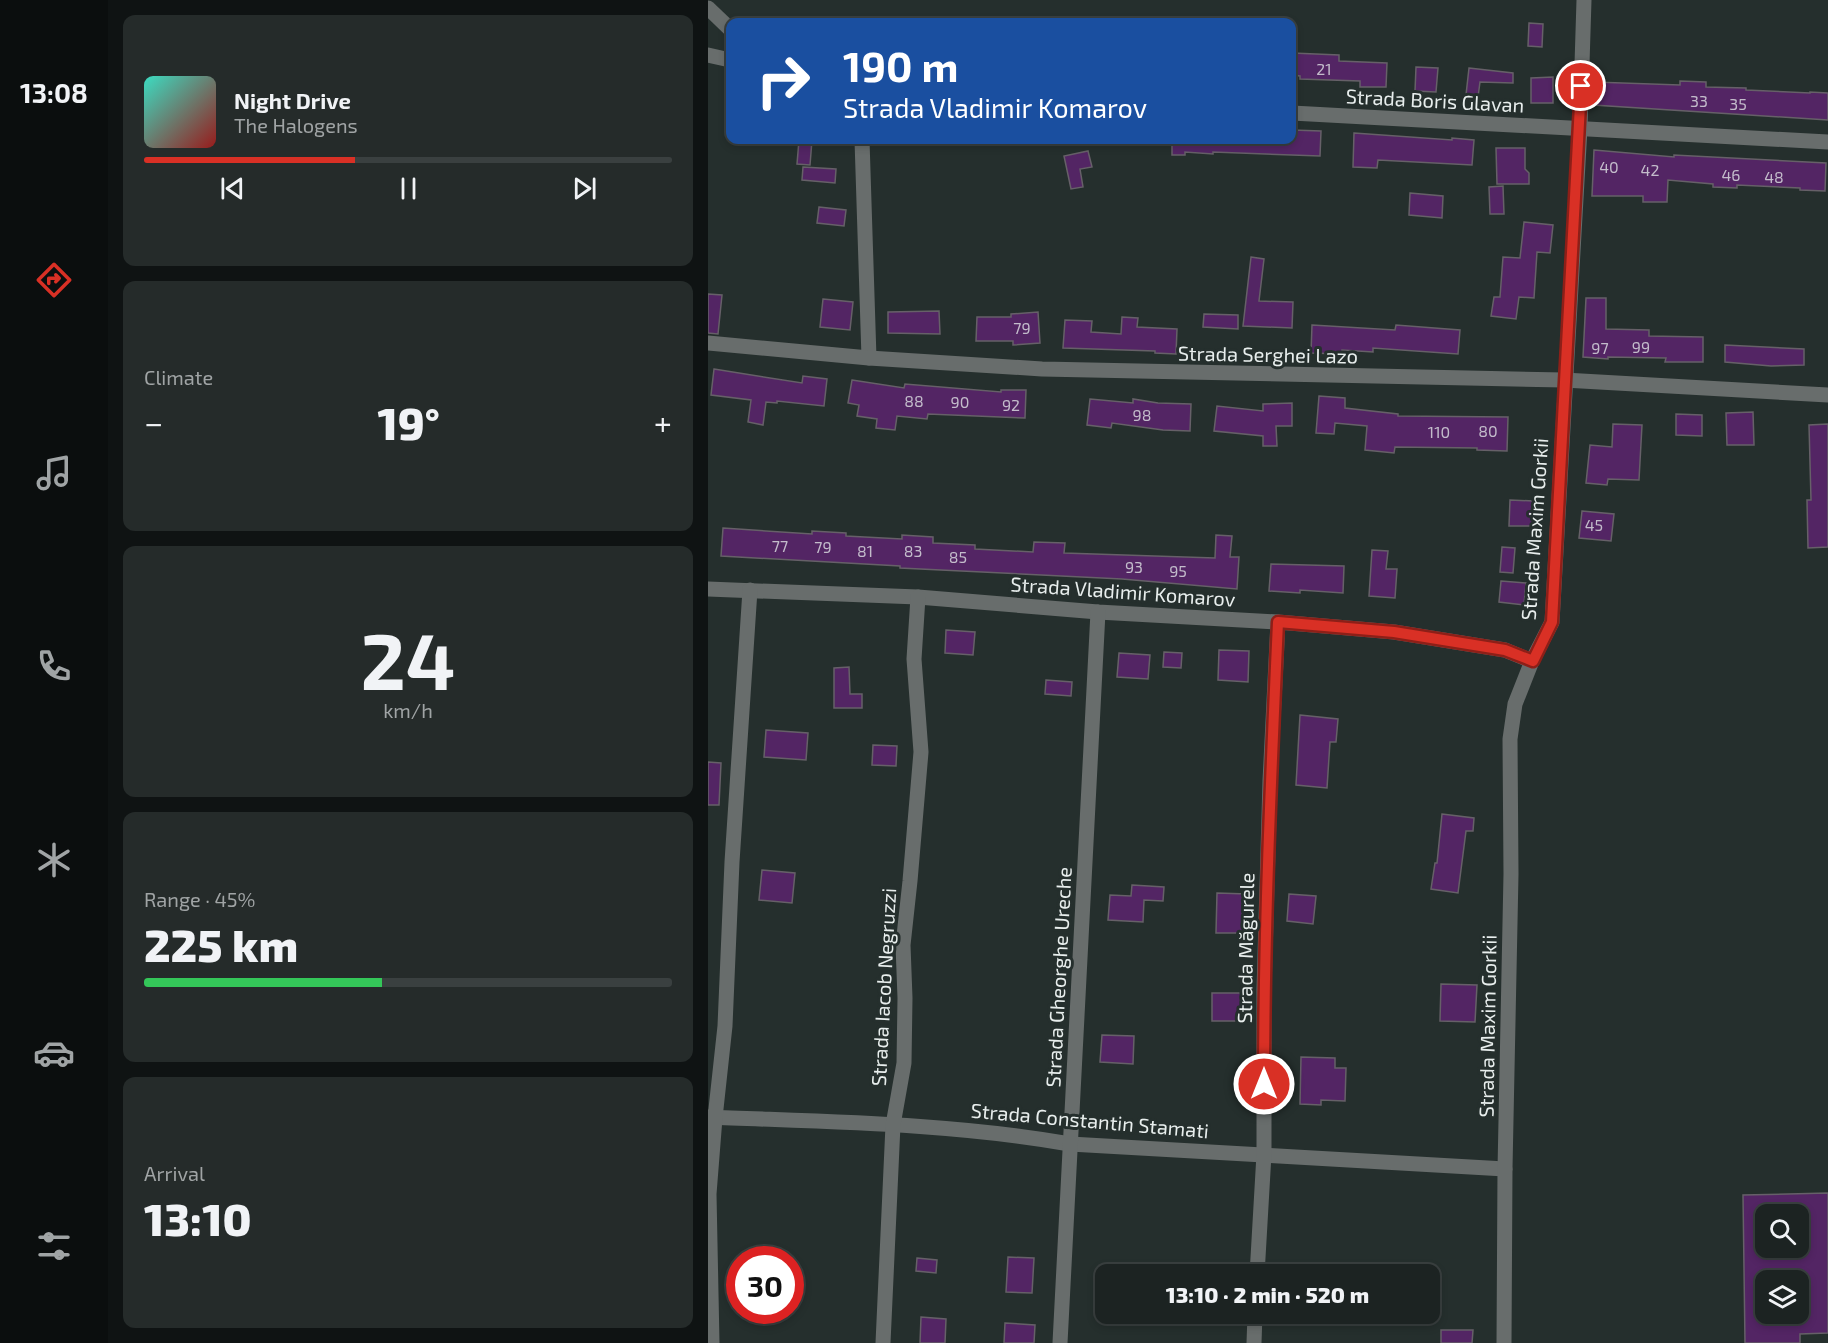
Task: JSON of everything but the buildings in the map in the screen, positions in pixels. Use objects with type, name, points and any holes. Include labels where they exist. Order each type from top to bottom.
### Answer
[{"type":"street","name":"Strada Maxim Gorkii","points":[[1504,1343],[1511,874],[1510,739],[1515,704],[1552,622],[1580,128],[1584,0]]},
{"type":"street","points":[[708,8],[726,25]]},
{"type":"street","points":[[708,55],[726,59]]},
{"type":"street","name":"Strada Boris Glavan","points":[[1296,113],[1828,142]]},
{"type":"street","points":[[862,144],[869,358]]},
{"type":"street","name":"Strada Serghei Lazo","points":[[708,343],[869,358],[1042,369],[1564,380],[1828,395]]},
{"type":"street","name":"Strada Vladimir Komarov","points":[[708,589],[918,597],[1394,632],[1505,650],[1533,661]]},
{"type":"street","points":[[712,1343],[711,1118],[725,1026],[732,862],[750,590]]},
{"type":"street","name":"Strada Iacob Negruzzi","points":[[883,1343],[893,1125],[904,1063],[903,945],[921,752],[914,659],[918,597]]},
{"type":"street","name":"Strada Gheorghe Ureche","points":[[1060,1343],[1098,612]]},
{"type":"street","name":"Strada Măgurele","points":[[1258,1264],[1264,1154],[1264,990],[1270,781],[1278,622]]},
{"type":"street","name":"Strada Constantin Stamati","points":[[711,1118],[893,1125],[1026,1136],[1070,1144],[1505,1169]]},
{"type":"street","points":[[1254,1343],[1255,1324]]},
{"type":"route","points":[[1264,1084],[1264,990],[1270,781],[1278,622],[1394,632],[1505,650],[1533,661],[1552,622],[1581,86]]}]
